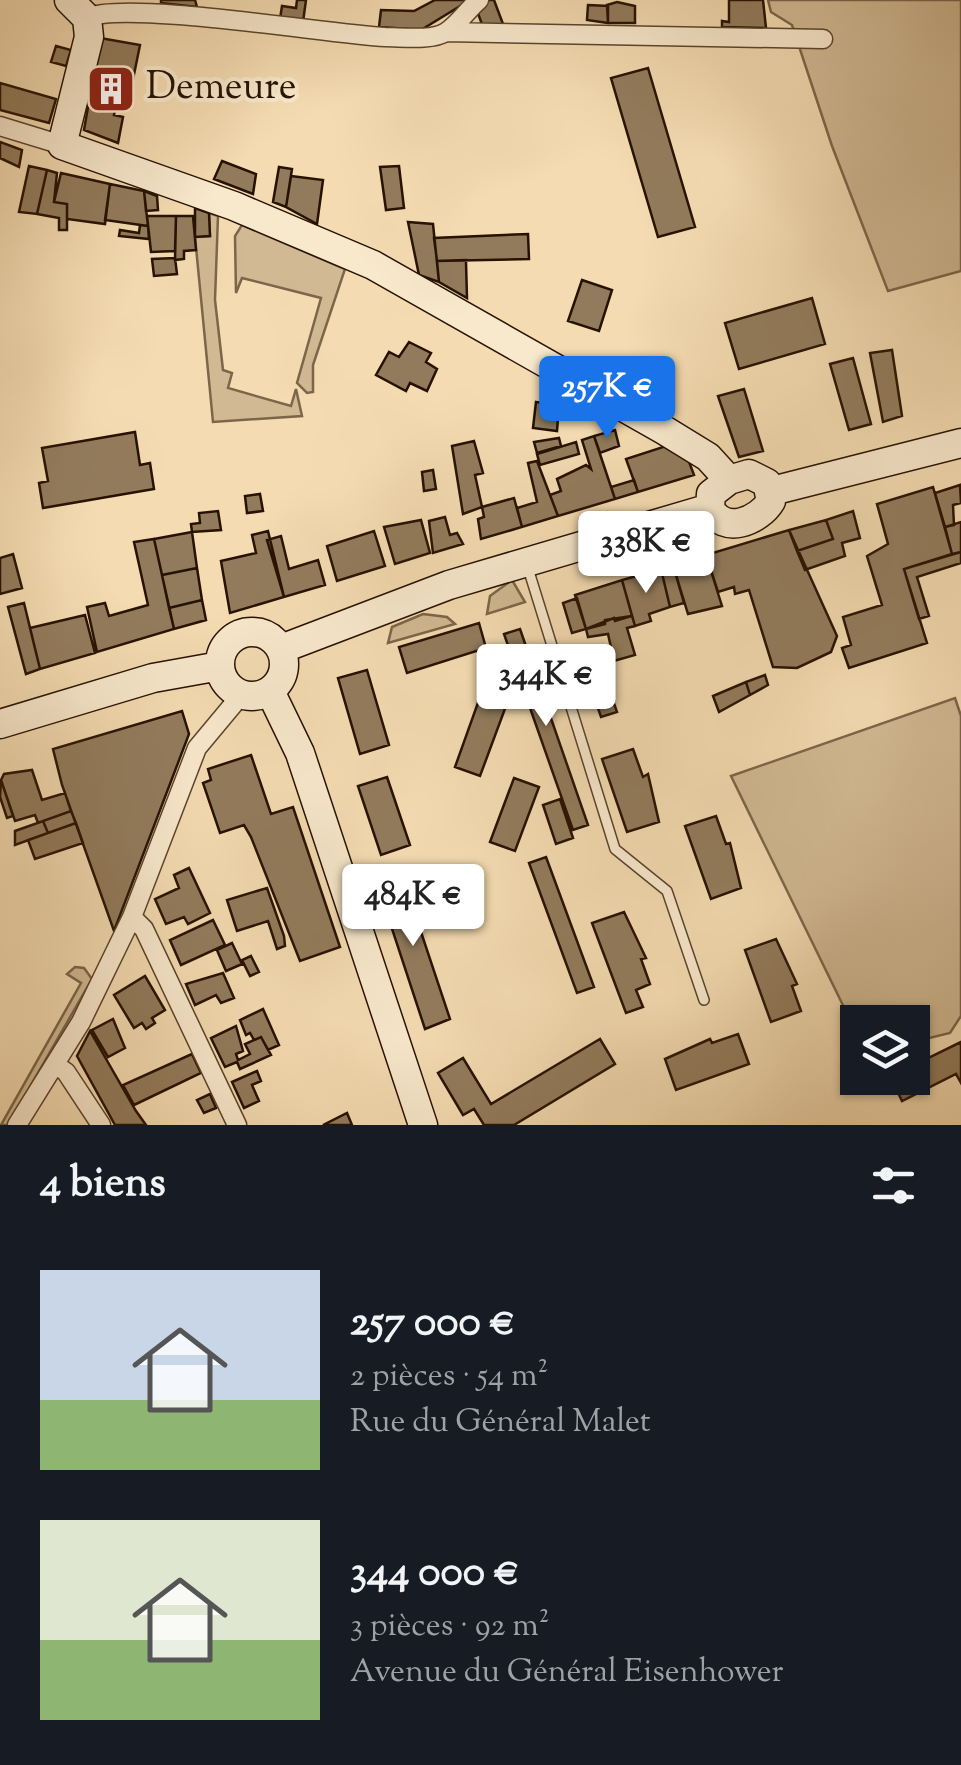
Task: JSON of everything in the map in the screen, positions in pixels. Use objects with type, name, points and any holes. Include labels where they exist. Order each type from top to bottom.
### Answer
[{"type":"main road","points":[[78,9],[87,48],[62,145],[234,206],[372,265],[664,430],[708,458],[729,480]]},
{"type":"main road","points":[[772,491],[961,443]]},
{"type":"main road","points":[[759,476],[772,491],[771,501],[758,516],[729,525],[714,517],[710,508],[711,494],[729,480],[759,476]]},
{"type":"main road","points":[[281,649],[449,585],[710,508]]},
{"type":"main road","points":[[256,692],[282,676],[281,649],[266,634],[244,632],[226,645],[220,666],[227,683],[256,692],[300,754],[424,1125]]},
{"type":"main road","points":[[0,724],[153,678],[220,666]]},
{"type":"street","points":[[446,32],[479,0]]},
{"type":"street","points":[[78,9],[146,10],[362,36],[446,32],[823,39]]},
{"type":"street","points":[[0,126],[62,145]]},
{"type":"street","points":[[17,1125],[56,1066],[132,917],[196,748],[256,692]]},
{"type":"street","points":[[132,917],[144,929],[237,1125]]},
{"type":"street","points":[[56,1066],[66,1072],[101,1125]]},
{"type":"lane","points":[[526,562],[615,848],[667,891],[704,1000]]},
{"type":"shaded area","points":[[768,0],[961,0],[961,271],[888,291],[832,146],[792,25],[771,12]]},
{"type":"shaded area","points":[[209,213],[218,216],[215,300],[223,370],[232,373],[228,388],[291,406],[296,389],[302,416],[213,422],[195,237],[210,236]]},
{"type":"shaded area","points":[[242,225],[345,269],[313,365],[313,392],[307,393],[297,383],[321,298],[242,278],[236,293],[235,236]]},
{"type":"shaded area","points":[[512,580],[525,602],[487,614],[490,596]]},
{"type":"shaded area","points":[[423,614],[447,617],[455,624],[388,643],[392,627]]},
{"type":"shaded area","points":[[955,698],[961,716],[961,1016],[950,1033],[930,1038],[930,1005],[843,1005],[731,776]]},
{"type":"shaded area","points":[[75,967],[84,968],[92,979],[8,1125],[1,1125],[81,983],[67,974]]},
{"type":"building","points":[[195,0],[197,7],[161,3]]},
{"type":"building","points":[[297,0],[306,0],[303,22],[280,19],[282,6],[296,8]]},
{"type":"building","points":[[435,0],[470,0],[421,30],[379,27],[381,10],[414,11]]},
{"type":"building","points":[[494,0],[503,24],[483,27],[476,8]]},
{"type":"building","points":[[729,0],[763,0],[766,28],[722,27],[722,21],[729,22]]},
{"type":"building","points":[[617,2],[635,6],[635,23],[608,23],[607,5]]},
{"type":"building","points":[[588,5],[608,6],[608,23],[587,20]]},
{"type":"building","name":"Demeure","points":[[100,38],[140,45],[128,104],[117,101],[114,115],[123,117],[118,143],[84,130]]},
{"type":"building","points":[[56,46],[71,50],[66,66],[51,62]]},
{"type":"building","points":[[648,68],[695,227],[658,237],[611,78]]},
{"type":"building","points":[[0,83],[56,99],[49,123],[0,110]]},
{"type":"building","points":[[0,142],[22,150],[19,167],[0,158]]},
{"type":"building","points":[[222,161],[256,174],[253,194],[214,179]]},
{"type":"building","points":[[29,166],[47,170],[37,214],[19,212]]},
{"type":"building","points":[[399,166],[404,208],[386,210],[380,167]]},
{"type":"building","points":[[279,167],[292,169],[286,207],[273,202]]},
{"type":"building","points":[[47,170],[57,173],[54,202],[67,204],[67,230],[59,230],[59,218],[37,214]]},
{"type":"building","points":[[61,173],[110,184],[105,224],[67,219],[67,204],[54,202]]},
{"type":"building","points":[[291,176],[323,180],[317,224],[286,207]]},
{"type":"building","points":[[110,184],[144,191],[148,226],[105,220]]},
{"type":"building","points":[[144,191],[157,196],[158,210],[146,211]]},
{"type":"building","points":[[195,208],[209,213],[210,236],[195,237]]},
{"type":"building","points":[[147,216],[176,216],[175,251],[151,252]]},
{"type":"building","points":[[176,216],[193,216],[196,250],[184,251],[184,259],[175,260]]},
{"type":"building","points":[[408,222],[433,224],[439,282],[419,275]]},
{"type":"building","points":[[140,225],[148,226],[149,239],[119,236],[120,230],[139,233]]},
{"type":"building","points":[[528,234],[529,259],[437,261],[434,238]]},
{"type":"building","points":[[175,258],[177,274],[154,276],[152,259]]},
{"type":"building","points":[[466,260],[467,298],[439,282],[437,261]]},
{"type":"building","points":[[582,280],[612,290],[599,331],[568,321]]},
{"type":"building","points":[[812,298],[825,344],[739,369],[725,323]]},
{"type":"building","points":[[409,342],[431,353],[426,362],[437,369],[427,391],[410,383],[406,391],[376,375],[389,352],[399,357]]},
{"type":"building","points":[[892,350],[902,416],[883,422],[870,353]]},
{"type":"building","points":[[853,358],[871,424],[849,430],[830,364]]},
{"type":"building","points":[[744,389],[763,451],[739,457],[718,396]]},
{"type":"building","points":[[536,402],[559,405],[557,431],[533,428]]},
{"type":"building","points":[[615,430],[619,446],[600,453],[594,436]]},
{"type":"building","points":[[135,432],[140,465],[150,463],[154,489],[43,508],[39,483],[48,481],[42,448]]},
{"type":"building","points":[[594,436],[615,499],[558,516],[550,495],[561,491],[557,479],[586,465],[591,469],[582,440]]},
{"type":"building","points":[[559,438],[561,446],[537,453],[534,442]]},
{"type":"building","points":[[474,441],[483,473],[475,475],[482,507],[463,514],[452,446]]},
{"type":"building","points":[[576,442],[579,454],[540,465],[537,454]]},
{"type":"building","points":[[666,446],[688,459],[694,475],[638,492],[626,459]]},
{"type":"building","points":[[537,461],[558,516],[522,527],[517,508],[537,502],[528,463]]},
{"type":"building","points":[[433,470],[436,489],[424,491],[422,472]]},
{"type":"building","points":[[634,480],[638,492],[615,499],[611,487]]},
{"type":"building","points":[[960,485],[961,503],[953,505],[954,525],[945,527],[935,493]]},
{"type":"building","points":[[933,487],[952,554],[904,569],[927,643],[849,668],[842,648],[851,645],[843,617],[882,605],[867,556],[888,544],[877,504]]},
{"type":"building","points":[[260,494],[263,511],[247,513],[245,496]]},
{"type":"building","points":[[514,498],[522,527],[481,539],[478,519],[484,517],[482,507]]},
{"type":"building","points":[[218,511],[221,530],[192,532],[191,524],[200,523],[199,513]]},
{"type":"building","points":[[853,511],[860,538],[842,543],[845,556],[805,570],[797,551],[833,539],[826,520]]},
{"type":"building","points":[[445,517],[450,535],[457,533],[463,544],[433,553],[429,521]]},
{"type":"building","points":[[421,520],[430,553],[395,564],[384,527]]},
{"type":"building","points":[[826,520],[833,539],[797,551],[789,530]]},
{"type":"building","points":[[961,522],[961,552],[952,554],[945,527]]},
{"type":"building","points":[[789,530],[837,636],[831,652],[797,668],[773,667],[749,590],[735,594],[734,587],[718,592],[706,555]]},
{"type":"building","points":[[268,531],[284,597],[230,613],[221,561],[256,553],[252,535]]},
{"type":"building","points":[[374,531],[385,566],[337,581],[327,546]]},
{"type":"building","points":[[192,532],[197,568],[162,575],[154,539]]},
{"type":"building","points":[[281,536],[289,569],[318,560],[325,585],[284,597],[267,540]]},
{"type":"building","points":[[154,539],[174,629],[97,652],[87,607],[105,603],[109,616],[148,605],[134,542]]},
{"type":"building","points":[[961,552],[961,563],[917,577],[929,616],[919,619],[904,569]]},
{"type":"building","points":[[13,554],[22,588],[0,594],[0,558]]},
{"type":"building","points":[[706,555],[722,606],[688,614],[673,565]]},
{"type":"building","points":[[673,565],[684,603],[670,607],[661,569]]},
{"type":"building","points":[[197,568],[202,600],[169,608],[162,575]]},
{"type":"building","points":[[661,569],[670,607],[649,614],[651,621],[635,626],[622,580]]},
{"type":"building","points":[[622,580],[632,616],[586,629],[575,595]]},
{"type":"building","points":[[577,598],[586,629],[572,633],[563,603]]},
{"type":"building","points":[[202,600],[206,620],[174,629],[169,608]]},
{"type":"building","points":[[24,603],[40,669],[26,674],[8,607]]},
{"type":"building","points":[[85,615],[95,653],[40,669],[30,628]]},
{"type":"building","points":[[632,616],[635,626],[627,628],[635,655],[614,661],[608,634],[588,637],[586,629],[605,624],[605,620]]},
{"type":"building","points":[[479,623],[486,648],[407,673],[399,647]]},
{"type":"building","points":[[520,629],[588,825],[573,830],[504,634]]},
{"type":"building","points":[[594,647],[617,712],[601,717],[579,653]]},
{"type":"building","points":[[367,670],[389,745],[360,754],[338,678]]},
{"type":"building","points":[[765,675],[768,685],[750,695],[746,682]]},
{"type":"building","points":[[746,682],[750,695],[719,712],[713,696]]},
{"type":"building","points":[[480,697],[506,706],[480,776],[455,767]]},
{"type":"building","points":[[182,711],[189,734],[114,931],[53,749]]},
{"type":"building","points":[[633,749],[643,777],[648,774],[659,822],[627,832],[602,759]]},
{"type":"building","points":[[251,755],[271,814],[293,807],[340,947],[300,961],[251,837],[244,825],[220,833],[203,783],[211,780],[208,769]]},
{"type":"building","points":[[32,770],[42,800],[65,793],[71,811],[38,823],[35,815],[15,821],[1,780],[4,774]]},
{"type":"building","points":[[387,777],[410,845],[381,855],[358,786]]},
{"type":"building","points":[[514,778],[539,787],[515,851],[490,842]]},
{"type":"building","points":[[1,780],[13,816],[7,818],[0,797]]},
{"type":"building","points":[[560,799],[573,838],[556,844],[543,805]]},
{"type":"building","points":[[71,811],[76,823],[48,833],[43,821]]},
{"type":"building","points":[[716,816],[726,844],[730,843],[741,888],[711,899],[685,826]]},
{"type":"building","points":[[43,821],[48,833],[15,845],[15,831]]},
{"type":"building","points":[[76,823],[83,843],[35,859],[28,840]]},
{"type":"building","points":[[546,857],[594,987],[577,993],[529,863]]},
{"type":"building","points":[[189,868],[210,913],[188,924],[184,917],[166,924],[155,899],[179,888],[174,875]]},
{"type":"building","points":[[400,869],[450,1019],[425,1029],[375,877]]},
{"type":"building","points":[[267,888],[284,936],[285,946],[277,949],[268,921],[237,931],[227,900]]},
{"type":"building","points":[[624,912],[646,958],[641,959],[650,984],[636,990],[643,1007],[626,1013],[592,923]]},
{"type":"building","points":[[213,920],[225,945],[181,965],[170,940]]},
{"type":"building","points":[[776,939],[797,984],[792,986],[801,1011],[771,1022],[745,950]]},
{"type":"building","points":[[232,943],[242,964],[226,971],[217,950]]},
{"type":"building","points":[[251,956],[259,972],[250,976],[242,960]]},
{"type":"building","points":[[223,973],[234,998],[221,1003],[216,995],[195,1005],[186,984]]},
{"type":"building","points":[[145,976],[165,1010],[152,1018],[155,1023],[146,1029],[142,1023],[134,1028],[114,995]]},
{"type":"building","points":[[263,1009],[279,1045],[268,1050],[261,1037],[254,1040],[250,1033],[246,1035],[240,1020]]},
{"type":"building","points":[[113,1019],[125,1048],[108,1057],[92,1030]]},
{"type":"building","points":[[236,1026],[243,1051],[236,1054],[238,1060],[250,1054],[245,1044],[261,1037],[271,1055],[240,1069],[237,1062],[225,1067],[211,1038]]},
{"type":"building","points":[[90,1031],[146,1125],[115,1125],[77,1056]]},
{"type":"building","points":[[738,1034],[749,1064],[676,1090],[665,1059],[710,1039],[712,1043]]},
{"type":"building","points":[[600,1039],[615,1064],[514,1125],[484,1125],[474,1109],[463,1115],[438,1073],[463,1058],[491,1104]]},
{"type":"building","points":[[961,1042],[961,1083],[956,1074],[930,1087],[930,1057]]},
{"type":"building","points":[[192,1054],[201,1073],[134,1105],[123,1085]]},
{"type":"building","points":[[257,1071],[261,1081],[252,1085],[259,1101],[244,1108],[232,1082]]},
{"type":"building","points":[[210,1094],[216,1108],[204,1113],[197,1100]]},
{"type":"building","points":[[347,1113],[352,1125],[323,1125]]},
{"type":"place","name":"Demeure","points":[[111,89]]}]
